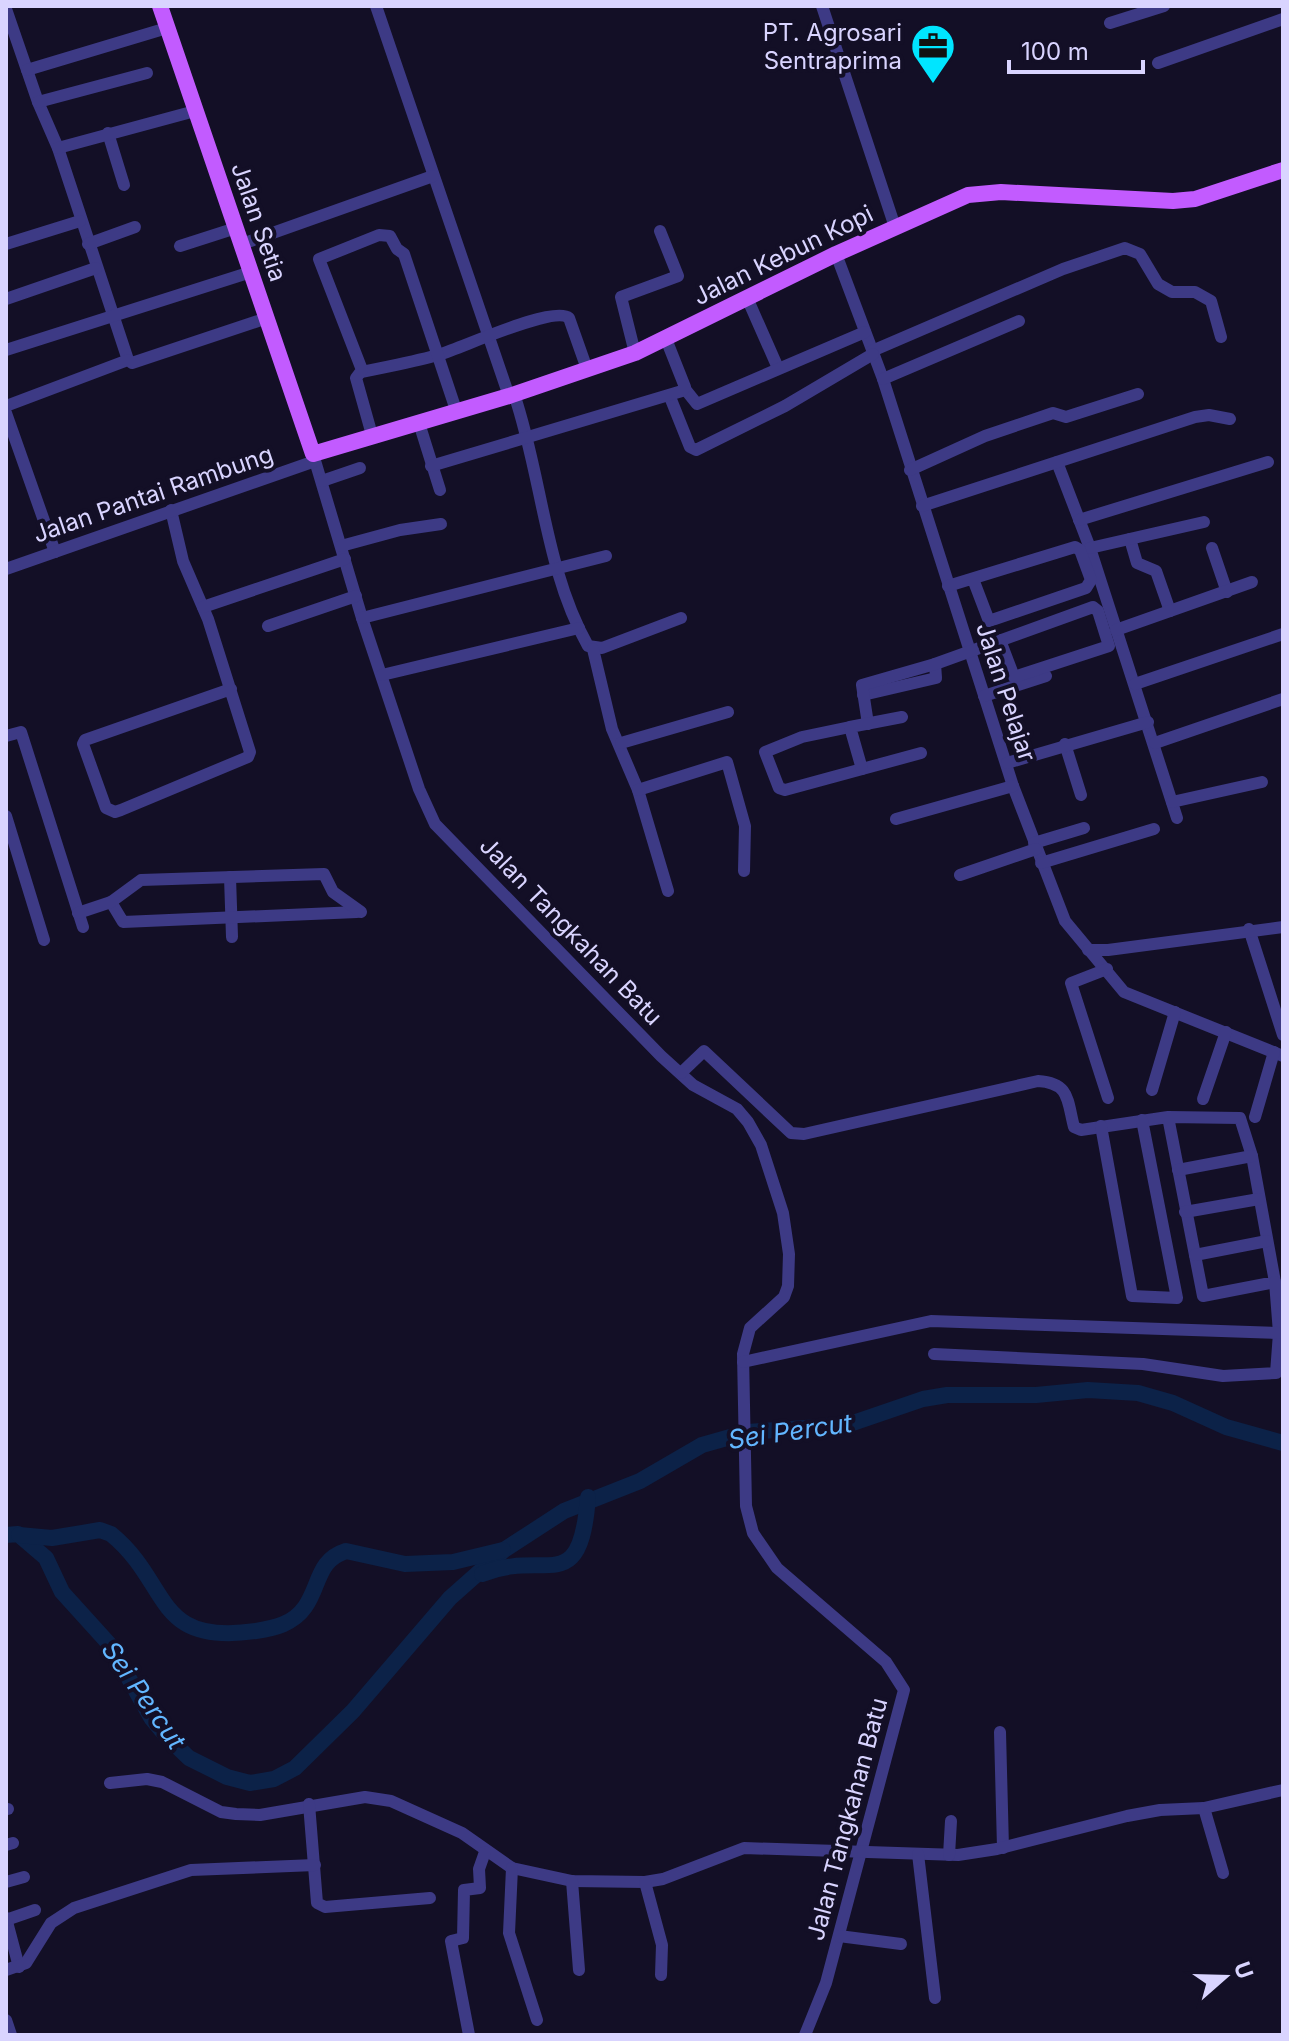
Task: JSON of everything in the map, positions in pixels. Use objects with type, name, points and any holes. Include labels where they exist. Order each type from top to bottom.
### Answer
[{"type":"main road","name":"Jalan Setia","points":[[160,6],[314,457]]},
{"type":"main road","name":"Jalan Kebun Kopi","points":[[314,457],[372,435],[511,395],[635,353],[836,254],[985,192],[1173,201],[1195,199],[1283,170]]},
{"type":"street","points":[[376,6],[487,339],[529,439],[556,569],[579,628],[588,646],[593,649],[612,729],[621,743],[638,790],[668,891]]},
{"type":"street","points":[[822,6],[895,227]]},
{"type":"street","points":[[1110,23],[1164,6]]},
{"type":"street","points":[[6,9],[38,102],[58,148],[128,360],[132,363],[267,318]]},
{"type":"street","points":[[1158,63],[1283,19]]},
{"type":"street","points":[[27,70],[167,28]]},
{"type":"street","points":[[6,54],[20,50]]},
{"type":"street","points":[[38,102],[147,73]]},
{"type":"street","points":[[58,148],[195,111]]},
{"type":"street","points":[[108,133],[124,185]]},
{"type":"street","points":[[180,246],[239,236],[433,176]]},
{"type":"street","points":[[6,244],[80,221]]},
{"type":"street","points":[[88,244],[135,227]]},
{"type":"street","points":[[635,353],[621,297],[678,276],[660,231]]},
{"type":"street","points":[[362,372],[319,258],[384,234],[390,236],[396,248],[404,254],[456,410]]},
{"type":"street","points":[[670,397],[690,447],[696,450],[785,406],[873,352],[1087,259],[1125,248],[1140,254],[1158,284],[1172,292],[1195,292],[1211,301],[1221,337]]},
{"type":"street","name":"Jalan Pelajar","points":[[836,254],[883,379],[1013,786],[1065,921],[1124,992],[1278,1054]]},
{"type":"street","points":[[6,299],[96,268]]},
{"type":"street","points":[[6,350],[251,272]]},
{"type":"street","points":[[748,300],[778,368]]},
{"type":"street","points":[[372,435],[356,378],[362,372],[439,355],[538,318],[566,314],[587,369]]},
{"type":"street","points":[[883,379],[1019,321]]},
{"type":"street","points":[[666,339],[685,389],[697,404],[865,332]]},
{"type":"street","points":[[6,406],[128,360]]},
{"type":"street","points":[[431,466],[670,397],[685,389]]},
{"type":"street","points":[[910,470],[985,436],[1053,413],[1064,417],[1138,394]]},
{"type":"street","points":[[6,413],[9,434],[55,552]]},
{"type":"street","points":[[922,506],[1202,415],[1230,419]]},
{"type":"street","points":[[419,423],[440,490]]},
{"type":"street","name":"Jalan Tangkahan Batu","points":[[314,457],[362,618],[419,789],[435,824],[693,1085],[737,1109],[748,1122],[765,1156],[783,1213],[789,1254],[788,1286],[784,1297],[750,1328],[743,1362],[748,1519],[761,1547],[822,1610],[886,1662],[903,1686],[901,1709],[887,1748],[863,1852],[826,1983],[805,2035]]},
{"type":"street","name":"Jalan Pantai Rambung","points":[[6,569],[314,457]]},
{"type":"street","points":[[1057,462],[1090,548],[1177,818]]},
{"type":"street","points":[[1079,520],[1268,462]]},
{"type":"street","points":[[322,481],[360,468]]},
{"type":"street","points":[[171,510],[183,561],[203,607],[231,689],[250,752],[248,757],[121,810],[111,812],[106,808],[83,744],[85,740],[231,689]]},
{"type":"street","points":[[1090,548],[1204,522]]},
{"type":"street","points":[[203,607],[400,530],[441,524]]},
{"type":"street","points":[[1130,539],[1137,563],[1156,571],[1170,611]]},
{"type":"street","points":[[948,586],[1075,547],[1080,550],[1091,580],[1086,588],[989,621],[973,579]]},
{"type":"street","points":[[1212,548],[1227,592]]},
{"type":"street","points":[[362,618],[606,556]]},
{"type":"street","points":[[1116,630],[1252,582]]},
{"type":"street","points":[[268,626],[356,596]]},
{"type":"street","points":[[868,724],[863,690],[936,678],[935,664],[969,651],[1000,640],[1093,607],[1098,611],[1109,646],[1014,677],[1000,640]]},
{"type":"street","points":[[593,649],[681,618]]},
{"type":"street","points":[[382,675],[579,628]]},
{"type":"street","points":[[1135,684],[1283,634]]},
{"type":"street","points":[[984,696],[1123,651]]},
{"type":"street","points":[[1155,743],[1283,699]]},
{"type":"street","points":[[621,743],[728,712]]},
{"type":"street","points":[[902,717],[802,737],[765,752],[775,781],[785,790],[921,753]]},
{"type":"street","points":[[1007,763],[1148,722]]},
{"type":"street","points":[[850,727],[862,769]]},
{"type":"street","points":[[6,736],[21,732],[83,927]]},
{"type":"street","points":[[1065,744],[1081,795]]},
{"type":"street","points":[[638,790],[727,762],[745,826],[744,871]]},
{"type":"street","points":[[1172,802],[1262,782]]},
{"type":"street","points":[[896,819],[1013,786]]},
{"type":"street","points":[[6,816],[44,940]]},
{"type":"street","points":[[960,875],[1084,828]]},
{"type":"street","points":[[1041,863],[1154,829]]},
{"type":"street","points":[[78,913],[111,902],[141,880],[324,874],[333,892],[361,912],[123,922],[111,902]]},
{"type":"street","points":[[230,877],[232,937]]},
{"type":"street","points":[[1088,950],[1283,927]]},
{"type":"street","points":[[1249,929],[1283,1035]]},
{"type":"street","points":[[1107,969],[1071,983],[1108,1098]]},
{"type":"street","points":[[1152,1090],[1175,1012]]},
{"type":"street","points":[[1203,1099],[1226,1032]]},
{"type":"street","points":[[681,1073],[704,1051],[791,1133],[804,1134],[1038,1081],[1055,1082],[1063,1088],[1074,1127],[1081,1130],[1168,1117],[1240,1118],[1252,1156],[1275,1282],[1279,1333],[1276,1373],[1223,1376],[1143,1364],[934,1354]]},
{"type":"street","points":[[1255,1117],[1278,1054]]},
{"type":"street","points":[[1168,1117],[1203,1296],[1275,1282]]},
{"type":"street","points":[[1101,1126],[1132,1296],[1177,1298],[1142,1120]]},
{"type":"street","points":[[1178,1170],[1252,1156]]},
{"type":"street","points":[[1185,1212],[1259,1199]]},
{"type":"street","points":[[1195,1255],[1267,1241]]},
{"type":"street","points":[[743,1362],[931,1321],[1279,1333]]},
{"type":"street","points":[[1000,1732],[1003,1848]]},
{"type":"street","points":[[110,1783],[147,1779],[162,1782],[221,1812],[236,1814],[260,1815],[309,1804],[365,1797],[391,1801],[462,1833],[512,1868],[572,1881],[645,1882],[663,1879],[744,1848],[949,1855],[1003,1848],[1138,1814],[1204,1808],[1283,1790]]},
{"type":"street","points":[[309,1804],[317,1903],[325,1907],[430,1898]]},
{"type":"street","points":[[1204,1808],[1223,1873]]},
{"type":"street","points":[[949,1855],[951,1821]]},
{"type":"street","points":[[469,2035],[451,1941],[463,1938],[464,1890],[480,1888],[479,1869],[485,1852]]},
{"type":"street","points":[[918,1854],[935,1998]]},
{"type":"street","points":[[35,1910],[6,1919],[13,1969],[26,1963],[56,1916],[74,1908],[191,1870],[315,1865]]},
{"type":"street","points":[[512,1868],[509,1933],[537,2020]]},
{"type":"street","points":[[6,1882],[24,1877]]},
{"type":"street","points":[[572,1881],[579,1970]]},
{"type":"street","points":[[645,1882],[662,1945],[661,1975]]},
{"type":"street","points":[[839,1936],[901,1944]]},
{"type":"street","points":[[6,2020],[11,2035]]},
{"type":"waterway","name":"Sei Percut","points":[[6,1535],[18,1534],[46,1558],[62,1592],[110,1645],[152,1719],[167,1737],[189,1758],[227,1777],[250,1783],[274,1779],[295,1768],[353,1711],[450,1598],[504,1550],[564,1511],[640,1481],[702,1445],[748,1432],[847,1425],[923,1399],[947,1395],[1036,1395],[1088,1390],[1138,1393],[1173,1403],[1226,1427],[1283,1443]]},
{"type":"waterway","points":[[482,1574],[505,1567],[556,1564],[568,1560],[577,1549],[584,1529],[588,1497]]},
{"type":"waterway","name":"Sei Percut","points":[[19,1535],[52,1538],[100,1530],[111,1534],[130,1553],[167,1607],[181,1620],[198,1629],[222,1633],[256,1631],[295,1618],[310,1599],[324,1567],[346,1551],[405,1564],[453,1562],[503,1550]]},
{"type":"place","name":"PT. Agrosari Sentraprima","points":[[933,85]]}]
